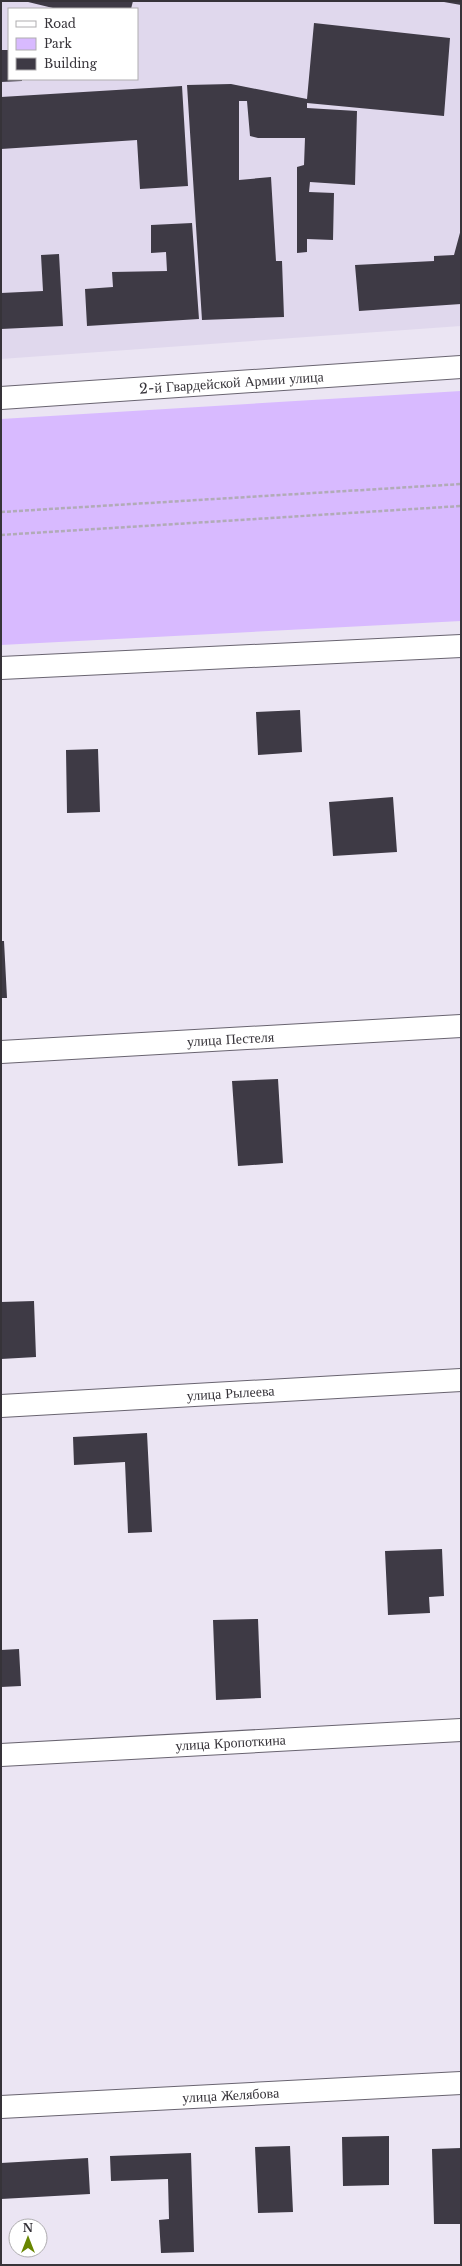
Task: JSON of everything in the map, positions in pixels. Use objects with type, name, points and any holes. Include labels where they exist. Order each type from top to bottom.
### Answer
[{"type":"street","name":"2-й Гвардейской Армии улица","points":[[1,398],[461,367]]},
{"type":"street","points":[[1,668],[461,646]]},
{"type":"street","name":"улица Пестеля","points":[[1,1052],[461,1026]]},
{"type":"street","name":"улица Рылеева","points":[[1,1406],[461,1380]]},
{"type":"street","name":"улица Кропоткина","points":[[1,1755],[461,1730]]},
{"type":"street","name":"улица Желябова","points":[[1,2107],[461,2083]]},
{"type":"path","points":[[1,512],[461,484]]},
{"type":"path","points":[[1,535],[461,506]]},
{"type":"shaded area","points":[[1,1],[461,1],[461,326],[1,359]]},
{"type":"green space","points":[[461,391],[461,621],[1,645],[1,419]]},
{"type":"building","points":[[24,1],[133,1],[131,8],[53,8]]},
{"type":"building","points":[[461,1],[461,5],[444,2]]},
{"type":"building","points":[[314,23],[450,38],[444,116],[307,103],[307,108],[357,111],[355,185],[310,182],[309,192],[334,193],[333,240],[307,239],[307,252],[297,253],[297,167],[304,165],[305,138],[258,138],[250,136],[247,101],[239,101],[239,180],[271,177],[276,261],[282,261],[284,317],[202,320],[187,85],[231,84],[307,99]]},
{"type":"building","points":[[1,50],[8,50],[8,80],[22,81],[1,82]]},
{"type":"building","points":[[182,86],[188,186],[140,189],[137,140],[1,149],[1,97]]},
{"type":"building","points":[[192,223],[199,319],[87,326],[85,289],[113,287],[112,272],[167,271],[166,252],[151,253],[151,225]]},
{"type":"building","points":[[461,229],[461,304],[359,311],[355,265],[434,261],[434,256],[454,255]]},
{"type":"building","points":[[59,254],[63,326],[1,329],[1,293],[43,291],[41,255]]},
{"type":"building","points":[[300,710],[302,752],[258,755],[256,712]]},
{"type":"building","points":[[98,749],[100,812],[67,813],[66,750]]},
{"type":"building","points":[[393,797],[397,852],[333,856],[329,802]]},
{"type":"building","points":[[1,941],[4,941],[7,998],[1,998]]},
{"type":"building","points":[[278,1079],[283,1163],[238,1166],[232,1081]]},
{"type":"building","points":[[34,1301],[36,1357],[1,1359],[1,1302]]},
{"type":"building","points":[[147,1433],[152,1532],[128,1533],[125,1462],[74,1465],[73,1437]]},
{"type":"building","points":[[442,1549],[444,1596],[429,1597],[430,1613],[388,1615],[385,1551]]},
{"type":"building","points":[[258,1619],[261,1698],[216,1700],[213,1620]]},
{"type":"building","points":[[19,1649],[21,1686],[1,1687],[1,1650]]},
{"type":"building","points":[[389,2136],[389,2185],[343,2186],[342,2137]]},
{"type":"building","points":[[290,2146],[293,2212],[258,2213],[255,2147]]},
{"type":"building","points":[[461,2148],[461,2224],[434,2224],[432,2149]]},
{"type":"building","points":[[191,2153],[194,2252],[161,2253],[159,2220],[169,2219],[168,2179],[111,2181],[110,2156]]},
{"type":"building","points":[[88,2158],[90,2194],[1,2199],[1,2163]]}]
